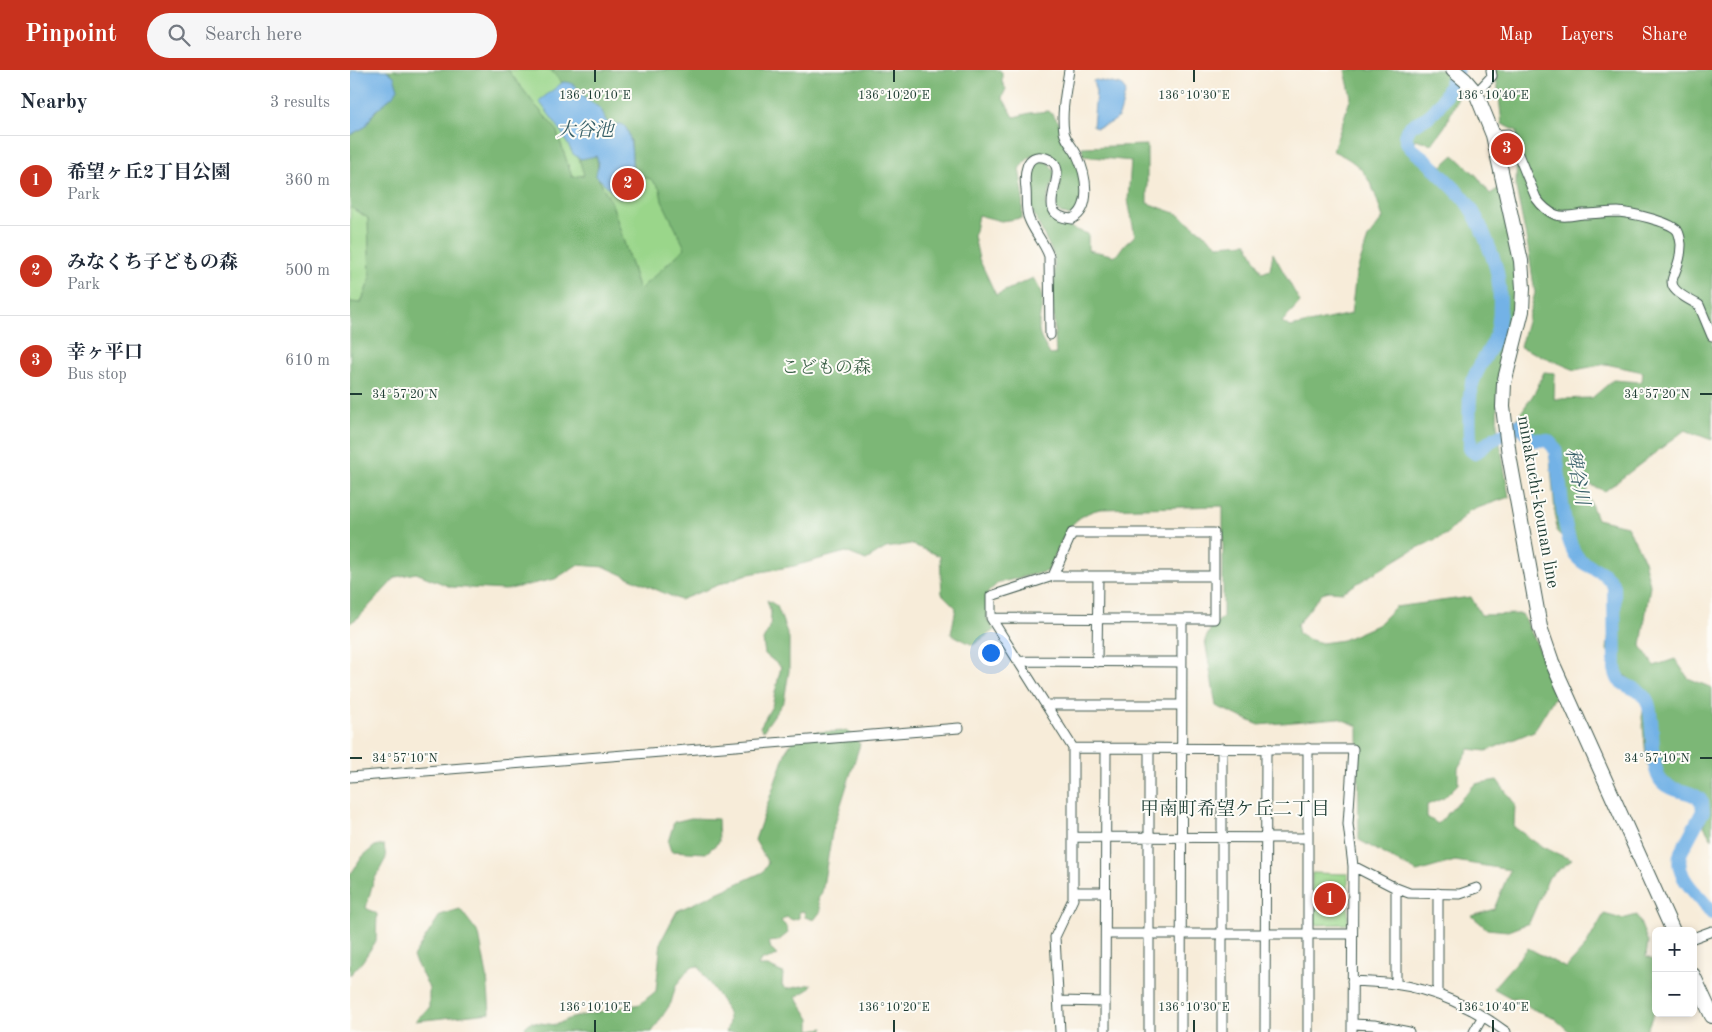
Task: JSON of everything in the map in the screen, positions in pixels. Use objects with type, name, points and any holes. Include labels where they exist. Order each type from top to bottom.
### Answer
[{"type":"main road","name":"minakuchi-kounan line","points":[[1453,70],[1476,93],[1493,134],[1521,261],[1522,311],[1504,383],[1503,407],[1540,627],[1552,662],[1671,927]]},
{"type":"main road","points":[[1697,983],[1712,1016]]},
{"type":"street","points":[[1050,335],[1049,256],[1028,218],[1025,170],[1029,162],[1035,158],[1043,157],[1050,160],[1056,165],[1057,173],[1051,202],[1053,210],[1059,216],[1072,219],[1083,211],[1086,200],[1084,176],[1078,156],[1065,136],[1063,122],[1069,70]]},
{"type":"street","points":[[1476,93],[1492,76],[1491,70]]},
{"type":"street","points":[[1493,134],[1508,134],[1513,138],[1514,147],[1536,198],[1557,216],[1618,212],[1668,224],[1678,230],[1680,256],[1672,286],[1683,297],[1699,305],[1712,336]]},
{"type":"street","points":[[991,618],[1214,619],[1214,533],[1072,533],[1052,576]]},
{"type":"street","points":[[1060,1032],[1056,937],[1070,906],[1073,892],[1074,748],[991,618],[991,596],[1052,576],[1214,576]]},
{"type":"street","points":[[1097,662],[1098,576]]},
{"type":"street","points":[[1181,1032],[1182,619]]},
{"type":"street","points":[[1019,661],[1181,662]]},
{"type":"street","points":[[1046,705],[1181,705]]},
{"type":"street","points":[[350,777],[959,728]]},
{"type":"street","points":[[1074,748],[1353,749],[1348,824],[1353,866],[1352,1028],[1374,1025],[1409,1032]]},
{"type":"street","points":[[1105,1032],[1106,748]]},
{"type":"street","points":[[1149,748],[1149,1032]]},
{"type":"street","points":[[1222,748],[1222,1032]]},
{"type":"street","points":[[1264,1032],[1266,748]]},
{"type":"street","points":[[1308,748],[1308,1032]]},
{"type":"street","points":[[1073,838],[1308,838]]},
{"type":"street","points":[[1353,866],[1396,888],[1417,894],[1460,894],[1477,888]]},
{"type":"street","points":[[1396,888],[1396,984]]},
{"type":"street","points":[[1073,892],[1106,892]]},
{"type":"street","points":[[1438,894],[1438,995]]},
{"type":"street","points":[[1697,937],[1712,931]]},
{"type":"street","points":[[1106,934],[1352,934]]},
{"type":"street","points":[[1352,981],[1396,984],[1438,995],[1483,1016],[1506,1032]]},
{"type":"street","points":[[1059,1001],[1105,1002]]},
{"type":"street","points":[[1474,1032],[1483,1016]]},
{"type":"green space","name":"こどもの森","points":[[386,70],[508,70],[556,129],[572,177],[584,175],[577,152],[597,152],[598,178],[612,204],[639,290],[685,248],[662,201],[660,189],[651,179],[633,175],[631,140],[618,127],[601,122],[578,92],[560,81],[551,70],[999,70],[1002,72],[1002,82],[1006,89],[1002,97],[1014,117],[1049,111],[1059,122],[1078,165],[1082,180],[1082,207],[1076,213],[1069,216],[1057,211],[1056,201],[1061,179],[1057,164],[1053,156],[1033,155],[1019,169],[1023,192],[1022,218],[1001,221],[978,215],[974,236],[979,259],[996,295],[1033,278],[1042,299],[1039,333],[1050,355],[1056,354],[1052,291],[1055,279],[1054,256],[1030,206],[1031,191],[1027,175],[1029,165],[1037,160],[1049,163],[1055,173],[1046,204],[1058,221],[1068,227],[1088,234],[1088,250],[1116,256],[1124,245],[1135,236],[1128,200],[1131,161],[1083,156],[1082,147],[1147,145],[1147,203],[1178,214],[1218,245],[1247,243],[1262,273],[1270,270],[1273,253],[1300,302],[1282,322],[1290,327],[1351,314],[1356,274],[1368,238],[1383,218],[1367,177],[1354,163],[1333,151],[1351,97],[1345,70],[1441,70],[1462,89],[1445,126],[1432,144],[1415,139],[1413,146],[1442,166],[1454,155],[1477,176],[1490,194],[1502,186],[1516,263],[1519,298],[1498,389],[1497,424],[1509,497],[1469,511],[1447,534],[1409,552],[1343,592],[1329,591],[1322,593],[1297,625],[1299,634],[1308,639],[1322,643],[1343,640],[1377,625],[1395,607],[1471,597],[1481,615],[1522,614],[1551,672],[1557,693],[1534,731],[1486,751],[1469,749],[1458,768],[1458,784],[1444,798],[1427,805],[1427,817],[1438,824],[1475,784],[1497,780],[1515,804],[1514,827],[1542,847],[1572,860],[1549,877],[1529,923],[1508,931],[1487,929],[1472,916],[1494,909],[1510,870],[1455,861],[1417,872],[1359,840],[1358,726],[1338,718],[1259,725],[1216,706],[1205,640],[1211,628],[1223,617],[1223,506],[1100,509],[1080,518],[1066,532],[1048,571],[998,583],[987,593],[987,619],[994,630],[973,645],[951,634],[956,608],[942,594],[940,556],[911,544],[886,548],[866,560],[846,552],[794,566],[744,575],[680,600],[605,567],[577,565],[555,579],[505,590],[451,587],[416,573],[396,577],[359,617],[350,623],[350,302],[361,303],[370,279],[368,218],[350,207],[350,135],[365,127],[381,105],[391,73]]},
{"type":"green space","points":[[508,70],[551,70],[560,81],[578,92],[631,140],[651,179],[660,189],[663,201],[686,248],[639,290],[612,204],[598,178],[572,177],[556,129]]},
{"type":"green space","points":[[1494,70],[1712,70],[1712,440],[1685,430],[1605,491],[1588,484],[1587,494],[1597,519],[1627,526],[1643,557],[1650,585],[1641,646],[1654,666],[1675,659],[1688,678],[1712,688],[1712,839],[1704,826],[1708,804],[1691,788],[1668,780],[1647,765],[1642,717],[1647,693],[1622,673],[1607,650],[1614,582],[1557,532],[1548,437],[1514,433],[1514,423],[1535,392],[1544,372],[1555,373],[1554,399],[1592,398],[1613,380],[1642,382],[1643,372],[1606,364],[1575,370],[1520,347],[1535,293],[1516,188],[1517,131],[1502,124]]},
{"type":"green space","points":[[350,207],[368,218],[370,279],[361,303],[350,302]]},
{"type":"green space","points":[[767,600],[777,606],[789,638],[789,671],[784,701],[763,731],[760,727],[772,706],[781,667],[765,654],[763,640],[770,627],[771,613]]},
{"type":"green space","points":[[848,731],[860,744],[832,833],[822,892],[818,899],[821,911],[814,920],[805,917],[804,911],[799,912],[799,918],[793,920],[786,917],[781,921],[786,926],[788,933],[778,941],[769,942],[771,949],[777,955],[768,959],[761,959],[758,966],[768,966],[783,973],[782,986],[787,989],[812,984],[808,990],[796,997],[810,1019],[810,1030],[824,1028],[822,1032],[726,1032],[729,1022],[726,1008],[699,966],[691,967],[676,985],[671,1003],[652,1032],[528,1032],[525,1027],[531,1022],[556,1025],[568,1019],[640,1004],[656,991],[661,941],[677,911],[763,872],[768,863],[755,840],[786,751],[798,733]]},
{"type":"green space","points":[[691,818],[718,819],[719,842],[706,853],[671,851],[668,842],[674,822]]},
{"type":"green space","points":[[384,845],[386,858],[373,882],[366,908],[377,914],[376,941],[362,962],[350,975],[350,875],[363,856],[375,846]]},
{"type":"green space","points":[[1312,873],[1348,874],[1348,924],[1311,925]]},
{"type":"green space","points":[[460,909],[479,934],[487,976],[490,1013],[415,1021],[429,1008],[429,988],[413,957],[440,915]]},
{"type":"green space","points":[[1604,914],[1622,919],[1637,915],[1648,942],[1646,957],[1652,959],[1652,1017],[1646,1032],[1570,1032],[1553,1017],[1530,1008],[1522,998],[1511,998],[1493,988],[1528,948],[1566,968],[1585,947]]},
{"type":"water","points":[[351,70],[386,70],[394,76],[398,89],[394,95],[375,111],[365,127],[350,135],[350,96],[352,90],[350,83]]},
{"type":"water","points":[[1093,81],[1121,85],[1126,91],[1119,116],[1116,120],[1096,128],[1093,126],[1096,92]]},
{"type":"water","name":"大谷池","points":[[563,82],[572,84],[600,109],[609,124],[621,124],[625,127],[630,139],[633,175],[641,182],[643,186],[641,188],[620,198],[596,176],[599,164],[596,156],[581,159],[573,154],[559,128],[539,101]]},
{"type":"waterway","name":"稗谷川","points":[[1457,70],[1439,105],[1427,117],[1410,127],[1407,130],[1406,138],[1413,150],[1428,162],[1470,207],[1481,228],[1496,267],[1500,300],[1499,322],[1494,341],[1478,370],[1471,388],[1469,411],[1470,449],[1475,453],[1492,440],[1522,424],[1531,440],[1547,441],[1555,449],[1562,506],[1572,549],[1582,562],[1601,572],[1614,586],[1615,669],[1619,680],[1643,694],[1646,698],[1650,711],[1655,766],[1658,775],[1666,785],[1693,795],[1702,802],[1703,811],[1681,852],[1679,861],[1680,870],[1684,878],[1712,913]]},
{"type":"place","name":"幸ヶ平口","points":[[1507,149]]},
{"type":"place","name":"みなくち子どもの森","points":[[628,184]]},
{"type":"place","name":"希望ヶ丘2丁目公園","points":[[1330,899]]},
{"type":"district","name":"甲南町希望ケ丘二丁目","points":[[1235,810]]}]
